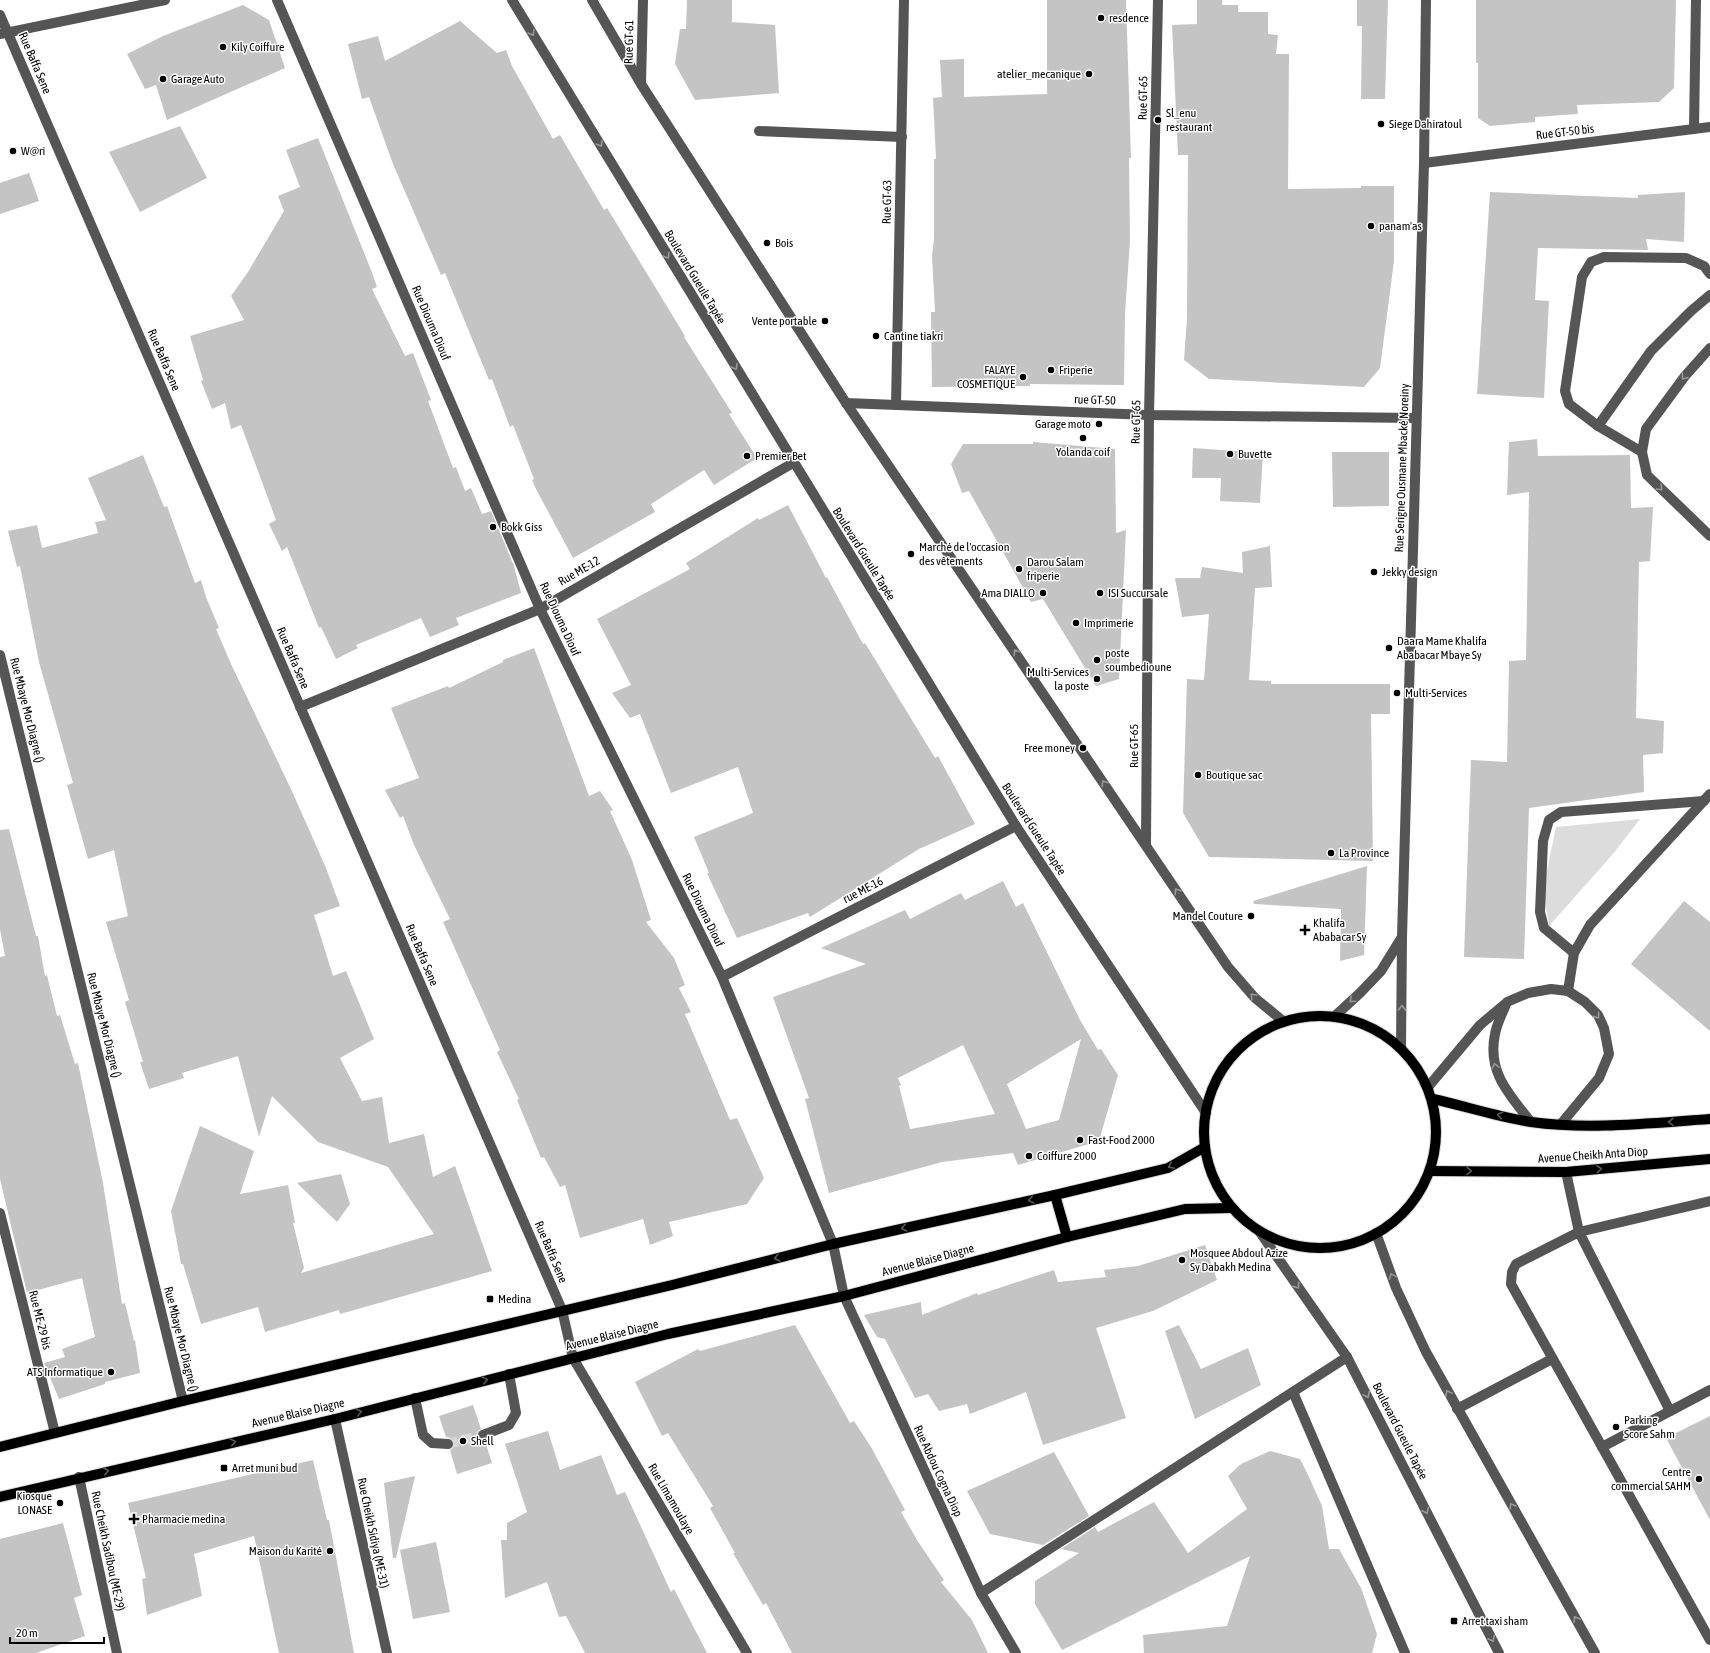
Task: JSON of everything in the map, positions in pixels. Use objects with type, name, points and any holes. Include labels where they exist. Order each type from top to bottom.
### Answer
[{"type":"main road","points":[[1335,1016],[1371,1026],[1401,1047],[1412,1059],[1433,1099],[1436,1148],[1430,1171],[1421,1190],[1409,1207],[1394,1222],[1360,1241],[1344,1246],[1309,1248],[1291,1245],[1259,1231],[1232,1208],[1214,1180],[1208,1164],[1205,1147],[1206,1113],[1211,1093],[1220,1074],[1231,1057],[1258,1034],[1283,1021],[1300,1017],[1335,1016]]},
{"type":"main road","points":[[1433,1099],[1530,1122],[1612,1126],[1710,1119]]},
{"type":"main road","points":[[0,1447],[183,1401],[833,1244],[1055,1195],[1168,1168],[1205,1147]]},
{"type":"main road","name":"Avenue Cheikh Anta Diop","points":[[1430,1171],[1566,1172],[1710,1159]]},
{"type":"main road","points":[[1055,1195],[1067,1238]]},
{"type":"main road","name":"Avenue Blaise Diagne","points":[[0,1497],[78,1477],[335,1419],[668,1334],[844,1296],[1185,1209],[1232,1208]]},
{"type":"street","points":[[4,34],[165,0]]},
{"type":"street","name":"Rue Diouma Diouf","points":[[277,0],[540,609],[722,977],[833,1244]]},
{"type":"street","name":"Boulevard Gueule Tapée","points":[[512,0],[793,463],[1016,826],[1206,1113]]},
{"type":"street","points":[[592,0],[641,84],[846,403],[1228,967],[1255,998],[1283,1021]]},
{"type":"street","name":"Rue GT-61","points":[[641,84],[643,0]]},
{"type":"street","name":"Rue GT-63","points":[[896,405],[904,0]]},
{"type":"street","name":"Rue GT-65","points":[[1146,844],[1149,415],[1158,0]]},
{"type":"street","name":"Rue Serigne Ousmane Mbacké Noreiny","points":[[1402,937],[1424,163],[1426,0]]},
{"type":"street","points":[[1694,128],[1696,0]]},
{"type":"street","name":"Rue Baffa Sene","points":[[0,15],[4,34],[300,707],[562,1310],[573,1358]]},
{"type":"street","name":"Rue GT-50 bis","points":[[1424,163],[1710,126]]},
{"type":"street","points":[[759,131],[902,137]]},
{"type":"street","points":[[1642,452],[1598,426],[1569,404],[1565,391],[1582,277],[1591,262],[1604,257],[1686,258],[1704,266],[1710,274]]},
{"type":"street","points":[[1598,426],[1651,351],[1710,294]]},
{"type":"street","points":[[1710,348],[1685,376],[1646,429],[1642,452],[1647,475],[1710,536]]},
{"type":"street","name":"rue GT-50","points":[[846,403],[1149,415],[1416,418]]},
{"type":"street","name":"Rue ME-12","points":[[300,707],[540,609],[793,463]]},
{"type":"street","name":"Rue Mbaye Mor Diagne ()","points":[[0,655],[183,1401]]},
{"type":"street","points":[[1574,953],[1544,928],[1540,912],[1543,841],[1549,820],[1561,812],[1707,797]]},
{"type":"street","points":[[1568,991],[1574,953],[1590,924],[1707,797]]},
{"type":"street","name":"rue ME-16","points":[[722,977],[1016,826]]},
{"type":"street","points":[[1335,1016],[1360,993],[1380,971],[1402,937]]},
{"type":"street","points":[[1401,1047],[1402,937]]},
{"type":"street","points":[[1428,1087],[1480,1025],[1507,1002],[1528,993],[1551,989],[1568,991],[1585,1002],[1598,1015],[1604,1028],[1608,1054],[1599,1078],[1561,1124]]},
{"type":"street","points":[[1507,1002],[1495,1034],[1493,1062],[1499,1080],[1530,1122]]},
{"type":"street","points":[[1566,1172],[1578,1232],[1670,1411]]},
{"type":"street","points":[[1710,1201],[1578,1232],[1516,1264],[1512,1272],[1511,1284],[1710,1640]]},
{"type":"street","name":"Rue ME-29 bis","points":[[0,1213],[55,1433]]},
{"type":"street","name":"Boulevard Gueule Tapée","points":[[1259,1231],[1347,1357],[1499,1653]]},
{"type":"street","points":[[1376,1233],[1403,1302],[1426,1352],[1595,1653]]},
{"type":"street","name":"Rue Abdou Cogna Diop","points":[[833,1244],[844,1296],[981,1593],[1016,1653]]},
{"type":"street","points":[[981,1593],[1347,1357]]},
{"type":"street","name":"Rue Limamoulaye","points":[[573,1358],[747,1653]]},
{"type":"street","points":[[1457,1409],[1552,1359]]},
{"type":"street","points":[[483,1435],[509,1425],[516,1413],[509,1374]]},
{"type":"street","points":[[1602,1446],[1710,1390]]},
{"type":"street","points":[[1293,1392],[1405,1653]]},
{"type":"street","points":[[416,1398],[423,1435],[432,1443],[448,1444]]},
{"type":"street","name":"Rue Cheikh Sidiya (ME-31)","points":[[335,1419],[387,1653]]},
{"type":"street","name":"Rue Cheikh Sadibou (ME-29)","points":[[78,1477],[117,1653]]},
{"type":"shaded area","points":[[1640,819],[1613,854],[1549,926],[1543,889],[1556,827]]},
{"type":"building","points":[[687,0],[732,0],[732,22],[775,25],[779,93],[695,100],[675,64],[680,29],[686,29]]},
{"type":"building","points":[[1047,0],[1126,0],[1131,158],[1129,158],[1130,241],[1125,313],[1124,385],[1030,384],[1030,386],[932,387],[931,312],[935,312],[932,256],[934,238],[934,159],[936,159],[933,98],[942,97],[940,60],[964,59],[964,97],[1047,94]]},
{"type":"building","points":[[1197,0],[1222,0],[1222,5],[1238,5],[1238,12],[1268,12],[1268,34],[1278,35],[1276,54],[1289,54],[1288,189],[1394,186],[1394,261],[1380,368],[1364,387],[1209,379],[1184,360],[1187,319],[1188,155],[1178,155],[1172,25],[1197,24]]},
{"type":"building","points":[[1357,0],[1388,0],[1385,99],[1361,99],[1362,26],[1357,26]]},
{"type":"building","points":[[1476,0],[1676,0],[1674,88],[1659,102],[1577,105],[1578,114],[1535,117],[1535,122],[1490,126],[1478,118]]},
{"type":"building","name":"Kily Coiffure","points":[[243,5],[269,20],[285,68],[167,120],[156,85],[145,89],[127,54],[163,36]]},
{"type":"building","points":[[460,21],[497,53],[506,50],[512,66],[553,139],[560,135],[604,210],[607,208],[685,336],[684,337],[732,413],[729,414],[757,458],[714,485],[704,470],[651,504],[655,512],[573,558],[532,480],[534,479],[513,425],[510,427],[492,379],[489,380],[445,273],[441,275],[393,164],[369,97],[362,99],[348,44],[378,36],[385,61]]},
{"type":"building","points":[[180,126],[207,178],[140,212],[109,152]]},
{"type":"building","points":[[318,138],[371,270],[377,287],[372,289],[405,356],[413,353],[431,400],[428,401],[453,468],[456,467],[465,491],[471,488],[482,514],[491,511],[514,566],[521,593],[456,618],[459,625],[430,637],[421,618],[356,645],[358,648],[336,659],[321,627],[319,628],[287,547],[282,551],[269,524],[276,520],[241,425],[231,429],[225,403],[212,409],[201,381],[203,380],[190,336],[244,320],[231,296],[248,272],[284,211],[278,196],[300,187],[286,150]]},
{"type":"building","points":[[29,173],[39,201],[0,214],[0,183]]},
{"type":"building","points":[[1490,192],[1638,198],[1638,195],[1685,192],[1684,242],[1646,239],[1648,250],[1538,248],[1535,300],[1549,301],[1544,398],[1477,394]]},
{"type":"building","points":[[1537,439],[1538,456],[1630,455],[1631,508],[1653,507],[1650,561],[1639,562],[1636,718],[1664,721],[1663,753],[1643,755],[1644,792],[1529,808],[1524,959],[1464,957],[1471,760],[1507,762],[1509,661],[1526,660],[1529,492],[1507,495],[1509,442]]},
{"type":"building","points":[[1033,442],[1115,449],[1116,533],[1126,530],[1119,679],[1096,686],[1043,599],[1031,602],[969,491],[962,493],[951,464],[963,444],[1033,444]]},
{"type":"building","points":[[1193,448],[1263,453],[1260,503],[1220,501],[1221,478],[1192,478]]},
{"type":"building","points":[[1332,452],[1389,452],[1389,506],[1333,507]]},
{"type":"building","points":[[143,455],[164,507],[167,506],[195,583],[201,580],[206,597],[219,628],[216,629],[231,664],[291,789],[326,868],[340,906],[314,915],[333,976],[346,971],[374,1039],[340,1058],[362,1101],[382,1097],[389,1143],[424,1134],[433,1177],[455,1166],[492,1271],[340,1314],[339,1310],[265,1332],[258,1307],[201,1324],[183,1264],[181,1264],[171,1211],[200,1126],[254,1151],[240,1194],[288,1185],[295,1223],[293,1223],[304,1268],[301,1273],[434,1234],[388,1167],[318,1142],[272,1096],[259,1137],[238,1056],[182,1073],[184,1078],[149,1089],[140,1062],[143,1062],[125,1002],[129,1000],[106,922],[128,916],[114,850],[88,859],[67,785],[73,783],[39,662],[20,566],[17,567],[8,531],[37,525],[42,548],[98,533],[95,522],[106,520],[88,478]]},
{"type":"building","points":[[788,505],[826,578],[827,577],[863,644],[865,643],[935,758],[938,756],[975,824],[919,849],[810,917],[808,913],[737,938],[707,873],[709,873],[694,837],[753,813],[738,767],[671,793],[640,714],[630,718],[612,693],[631,685],[597,619],[690,569],[686,563],[758,518],[759,520]]},
{"type":"building","points":[[1270,546],[1272,587],[1255,588],[1249,680],[1271,681],[1271,684],[1390,684],[1390,714],[1371,714],[1373,861],[1209,857],[1183,813],[1187,679],[1204,680],[1209,614],[1182,617],[1175,578],[1200,578],[1202,567],[1243,573],[1242,552]]},
{"type":"building","points":[[534,648],[589,796],[600,791],[613,810],[610,811],[632,860],[651,920],[646,922],[674,958],[685,985],[679,988],[691,1012],[685,1014],[730,1120],[737,1118],[764,1178],[747,1204],[669,1222],[673,1236],[650,1245],[643,1219],[580,1238],[565,1185],[560,1187],[544,1157],[541,1158],[517,1100],[519,1099],[497,1052],[500,1050],[443,922],[450,919],[414,845],[403,816],[400,818],[385,790],[419,778],[391,708],[448,686],[449,688],[503,662],[503,660]]},
{"type":"building","points":[[9,829],[36,936],[38,936],[45,976],[47,975],[57,1016],[60,1015],[75,1064],[78,1063],[103,1183],[122,1304],[125,1303],[134,1341],[135,1340],[140,1373],[105,1382],[105,1384],[59,1399],[44,1363],[65,1357],[62,1349],[95,1337],[82,1278],[27,1293],[0,1179],[0,957],[5,956],[0,929],[0,830]]},
{"type":"building","points":[[1367,866],[1364,955],[1340,961],[1341,909],[1254,904],[1253,901]]},
{"type":"building","points":[[1003,881],[1016,907],[1023,903],[1080,1020],[1098,1050],[1101,1049],[1118,1075],[1099,1141],[1018,1165],[1013,1153],[942,1162],[829,1193],[805,1099],[809,1098],[773,997],[866,964],[821,948],[905,910],[910,919],[961,893],[965,900]],"holes":[[[1081,1039],[1059,1120],[1026,1129],[1007,1084]],[[963,1045],[995,1114],[910,1129],[899,1086],[901,1085],[898,1078]]]},
{"type":"building","points":[[1684,901],[1710,922],[1710,1031],[1631,964]]},
{"type":"building","points":[[341,1174],[350,1204],[337,1222],[297,1183]]},
{"type":"building","points":[[1205,1245],[1217,1280],[1153,1311],[1096,1328],[1126,1418],[1043,1445],[1026,1392],[970,1414],[967,1404],[939,1411],[928,1394],[915,1398],[885,1339],[877,1337],[864,1315],[921,1302],[922,1315],[977,1293],[978,1295],[1054,1270],[1058,1282],[1106,1277],[1104,1270],[1138,1266]]},
{"type":"building","points":[[795,1325],[850,1423],[854,1421],[871,1447],[905,1510],[901,1512],[917,1540],[944,1580],[941,1582],[972,1620],[988,1653],[792,1653],[766,1603],[763,1605],[733,1553],[735,1553],[710,1508],[713,1506],[668,1433],[662,1436],[635,1382],[698,1349],[700,1351]]},
{"type":"building","points":[[1179,1325],[1201,1369],[1248,1348],[1261,1385],[1195,1419],[1165,1331]]},
{"type":"building","points":[[473,1405],[481,1429],[478,1431],[477,1437],[479,1440],[485,1441],[492,1463],[457,1474],[450,1450],[454,1447],[454,1441],[451,1438],[446,1437],[439,1416]]},
{"type":"building","name":"Centre commercial SAHM","points":[[1710,1416],[1710,1520],[1666,1438]]},
{"type":"building","points":[[548,1431],[560,1470],[601,1455],[617,1495],[625,1492],[671,1592],[674,1589],[707,1653],[585,1653],[566,1616],[559,1617],[547,1582],[505,1598],[501,1540],[507,1540],[507,1523],[527,1512],[505,1444]]},
{"type":"building","points":[[1270,1451],[1300,1459],[1322,1506],[1329,1549],[1339,1549],[1361,1588],[1377,1634],[1372,1653],[1144,1653],[1143,1635],[1227,1626],[1250,1556],[1062,1650],[1035,1604],[1035,1581],[1079,1553],[1061,1549],[1095,1527],[1098,1532],[1154,1502],[1188,1553],[1247,1509],[1228,1476],[1241,1464]]},
{"type":"building","points":[[1054,1452],[1089,1516],[1043,1545],[990,1534],[967,1491]]},
{"type":"building","points":[[313,1460],[327,1520],[329,1520],[354,1653],[279,1653],[254,1536],[194,1554],[202,1596],[147,1615],[142,1579],[146,1578],[128,1503]]},
{"type":"building","points":[[415,1476],[396,1558],[393,1558],[384,1483]]},
{"type":"building","points":[[63,1523],[82,1595],[74,1598],[85,1636],[36,1653],[0,1653],[0,1539]]},
{"type":"building","points":[[436,1542],[450,1612],[413,1619],[400,1550]]},
{"type":"tunnel","points":[[448,1444],[483,1435]]},
{"type":"place","name":"resdence","points":[[1101,18]]},
{"type":"place","name":"Kily Coiffure","points":[[223,47]]},
{"type":"place","name":"atelier_mecanique","points":[[1089,74]]},
{"type":"place","name":"Garage Auto","points":[[163,79]]},
{"type":"place","name":"Sl_enu restaurant","points":[[1158,120]]},
{"type":"place","name":"Siege Dahiratoul","points":[[1381,124]]},
{"type":"place","name":"W@ri","points":[[13,151]]},
{"type":"place","name":"panam'as","points":[[1371,226]]},
{"type":"place","name":"Bois","points":[[767,243]]},
{"type":"place","name":"Vente portable","points":[[825,321]]},
{"type":"place","name":"Cantine tiakri","points":[[876,336]]},
{"type":"place","name":"Friperie","points":[[1051,370]]},
{"type":"place","name":"FALAYE COSMETIQUE","points":[[1023,377]]},
{"type":"place","name":"Garage moto","points":[[1099,424]]},
{"type":"place","name":"Yolanda coif","points":[[1083,438]]},
{"type":"place","name":"Buvette","points":[[1230,454]]},
{"type":"place","name":"Premier Bet","points":[[747,456]]},
{"type":"place","name":"Bokk Giss","points":[[493,527]]},
{"type":"place","name":"Marché de l'occasion des vêtements","points":[[911,554]]},
{"type":"place","name":"Darou Salam friperie","points":[[1019,569]]},
{"type":"place","name":"Jekky design","points":[[1374,572]]},
{"type":"place","name":"Ama DIALLO","points":[[1043,593]]},
{"type":"place","name":"ISI Succursale","points":[[1100,593]]},
{"type":"place","name":"Imprimerie","points":[[1076,623]]},
{"type":"place","name":"Daara Mame Khalifa Ababacar Mbaye Sy","points":[[1389,648]]},
{"type":"place","name":"poste soumbedioune","points":[[1097,660]]},
{"type":"place","name":"Multi-Services la poste","points":[[1097,679]]},
{"type":"place","name":"Multi-Services","points":[[1397,693]]},
{"type":"place","name":"Free money","points":[[1083,748]]},
{"type":"place","name":"Boutique sac","points":[[1198,775]]},
{"type":"place","name":"La Province","points":[[1331,853]]},
{"type":"place","name":"Mandel Couture","points":[[1251,916]]},
{"type":"place","name":"Khalifa Ababacar Sy","points":[[1305,930]]},
{"type":"place","name":"Fast-Food 2000","points":[[1080,1140]]},
{"type":"place","name":"Coiffure 2000","points":[[1029,1156]]},
{"type":"place","name":"Mosquee Abdoul Azize Sy Dabakh Medina","points":[[1182,1260]]},
{"type":"place","name":"Medina","points":[[490,1299]]},
{"type":"place","name":"ATS Informatique","points":[[111,1372]]},
{"type":"place","name":"Parking Score Sahm","points":[[1616,1427]]},
{"type":"place","name":"Shell","points":[[463,1441]]},
{"type":"place","name":"Arret muni bud","points":[[224,1468]]},
{"type":"place","name":"Centre commercial SAHM","points":[[1699,1479]]},
{"type":"place","name":"Kiosque LONASE","points":[[60,1503]]},
{"type":"place","name":"Pharmacie medina","points":[[134,1519]]},
{"type":"place","name":"Maison du Karité","points":[[330,1551]]},
{"type":"place","name":"Arret taxi sham","points":[[1454,1621]]}]
